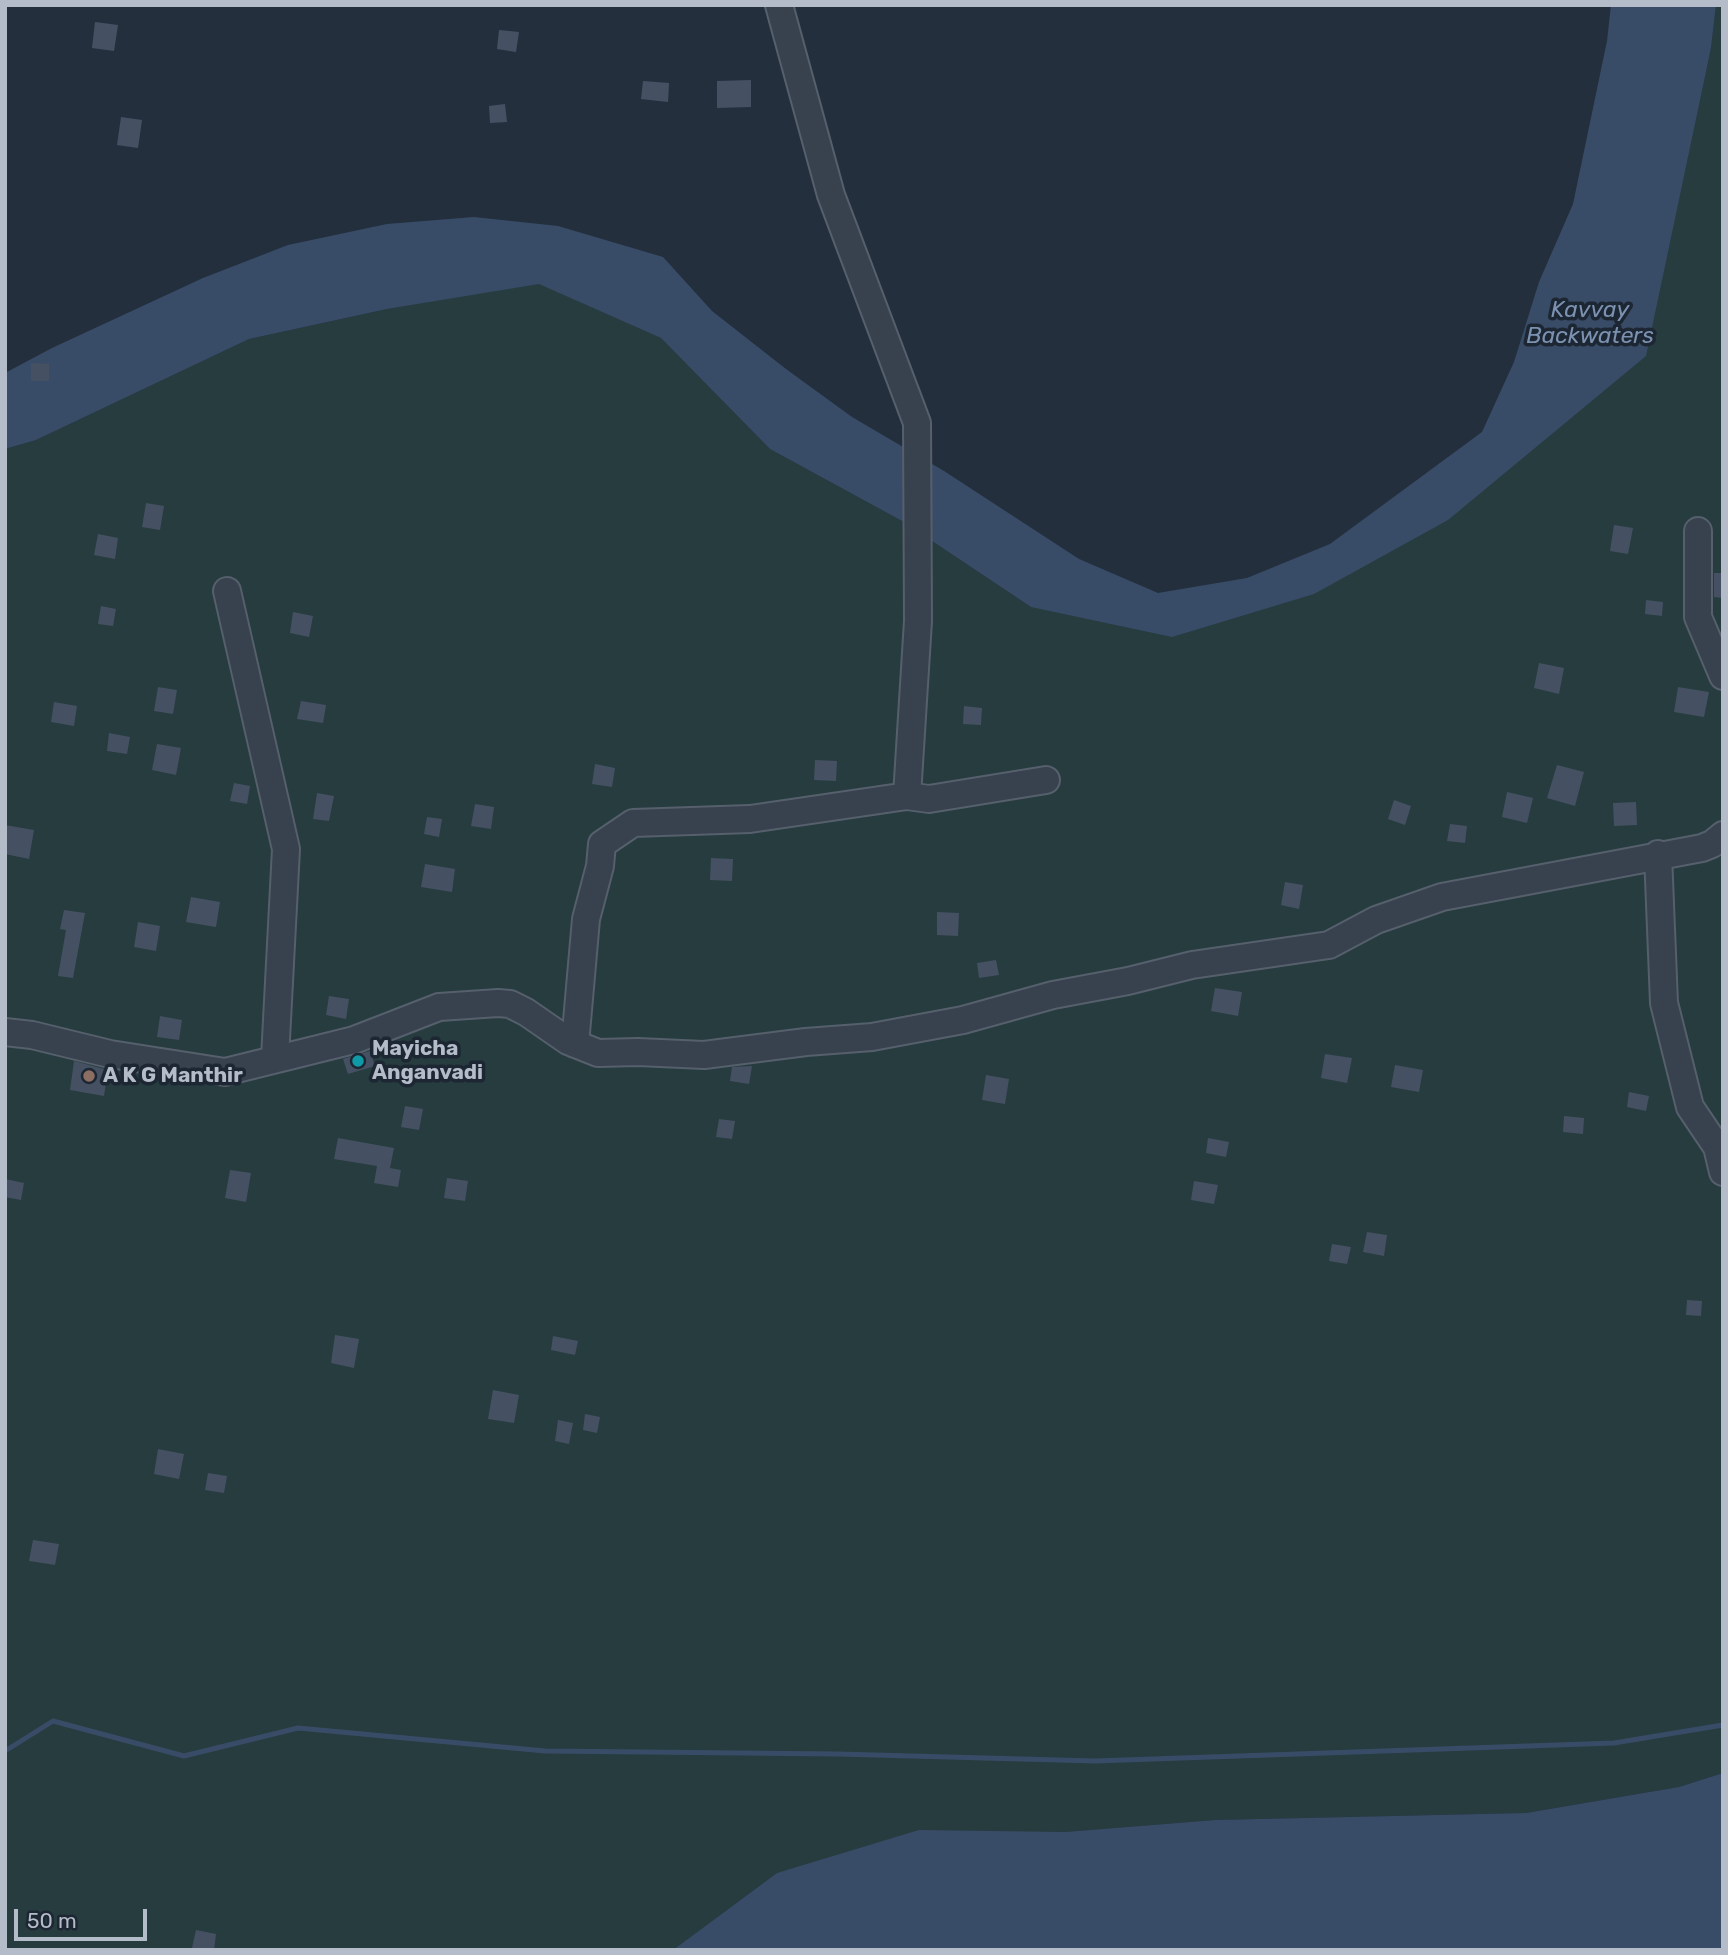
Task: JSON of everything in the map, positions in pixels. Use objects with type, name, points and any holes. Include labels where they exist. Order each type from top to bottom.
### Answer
[{"type":"street","points":[[779,5],[831,195],[917,423],[918,621],[907,796]]},
{"type":"street","points":[[1698,531],[1698,617],[1723,676]]},
{"type":"street","points":[[227,591],[286,849],[275,1058]]},
{"type":"street","points":[[575,1044],[586,919],[600,866],[602,844],[633,823],[750,819],[907,796],[929,799],[1046,780]]},
{"type":"street","points":[[5,1032],[32,1035],[110,1054],[225,1072],[354,1040],[439,1006],[510,1004],[575,1044],[598,1053],[704,1055],[806,1041],[872,1037],[963,1020],[1053,995],[1128,981],[1192,965],[1329,944],[1377,920],[1442,897],[1658,854],[1702,848],[1723,835]]},
{"type":"street","points":[[1658,854],[1664,1003],[1690,1107],[1717,1147],[1723,1172]]},
{"type":"green space","points":[[1716,5],[1723,5],[1723,1773],[1679,1787],[1526,1813],[1215,1820],[1065,1832],[777,1873],[673,1950],[5,1950],[5,449],[36,440],[249,339],[387,309],[539,283],[661,338],[770,449],[902,521],[1031,607],[1314,594],[1645,356],[1711,48]]},
{"type":"water","name":"Kavvay Backwaters","points":[[1611,5],[1716,5],[1711,48],[1646,356],[1448,520],[1314,594],[1172,637],[1031,607],[902,521],[770,449],[661,338],[539,284],[387,309],[249,339],[36,440],[5,449],[5,373],[52,348],[203,278],[288,245],[387,224],[474,217],[558,226],[663,257],[712,311],[852,417],[944,471],[1079,559],[1158,593],[1247,578],[1330,544],[1482,432],[1514,362],[1539,282],[1573,204],[1607,41]]},
{"type":"water","points":[[1723,1773],[1723,1950],[673,1950],[777,1873],[919,1830],[1065,1832],[1215,1820],[1526,1813],[1679,1787]]},
{"type":"building","points":[[95,22],[118,25],[114,51],[92,48]]},
{"type":"building","points":[[499,30],[519,32],[516,52],[497,49]]},
{"type":"building","points":[[751,80],[751,107],[717,108],[717,81]]},
{"type":"building","points":[[643,81],[669,83],[668,102],[641,99]]},
{"type":"building","points":[[505,104],[507,122],[490,123],[489,106]]},
{"type":"building","points":[[121,117],[142,120],[138,148],[117,145]]},
{"type":"building","points":[[31,363],[49,364],[49,381],[31,381]]},
{"type":"building","points":[[146,503],[164,506],[160,530],[142,527]]},
{"type":"building","points":[[1614,525],[1633,528],[1628,554],[1610,551]]},
{"type":"building","points":[[98,534],[118,538],[115,559],[94,555]]},
{"type":"building","points":[[1714,573],[1723,573],[1723,598],[1714,597]]},
{"type":"building","points":[[1646,600],[1663,602],[1662,616],[1645,614]]},
{"type":"building","points":[[101,606],[116,609],[113,626],[98,624]]},
{"type":"building","points":[[293,612],[313,616],[309,637],[290,633]]},
{"type":"building","points":[[1539,663],[1564,668],[1559,694],[1534,688]]},
{"type":"building","points":[[158,687],[177,690],[173,714],[154,711]]},
{"type":"building","points":[[1678,687],[1709,692],[1704,717],[1674,712]]},
{"type":"building","points":[[301,701],[326,705],[323,723],[297,719]]},
{"type":"building","points":[[54,702],[77,706],[74,726],[51,722]]},
{"type":"building","points":[[964,706],[982,708],[981,725],[963,724]]},
{"type":"building","points":[[109,733],[130,737],[127,754],[107,751]]},
{"type":"building","points":[[157,744],[181,748],[176,775],[152,770]]},
{"type":"building","points":[[815,760],[837,761],[836,781],[814,780]]},
{"type":"building","points":[[595,764],[615,768],[612,787],[592,784]]},
{"type":"building","points":[[1557,765],[1584,772],[1575,806],[1547,798]]},
{"type":"building","points":[[234,783],[250,786],[247,804],[230,801]]},
{"type":"building","points":[[1507,792],[1533,798],[1527,823],[1502,817]]},
{"type":"building","points":[[317,793],[334,796],[329,821],[313,819]]},
{"type":"building","points":[[1394,800],[1411,806],[1405,825],[1388,819]]},
{"type":"building","points":[[1636,802],[1637,825],[1614,826],[1613,803]]},
{"type":"building","points":[[475,804],[494,807],[491,829],[471,826]]},
{"type":"building","points":[[427,817],[442,819],[439,837],[424,834]]},
{"type":"building","points":[[1450,824],[1467,826],[1465,843],[1447,841]]},
{"type":"building","points":[[5,825],[34,830],[29,859],[5,854]]},
{"type":"building","points":[[711,858],[733,859],[732,881],[710,880]]},
{"type":"building","points":[[425,864],[455,869],[452,892],[421,887]]},
{"type":"building","points":[[1285,882],[1303,885],[1299,909],[1281,905]]},
{"type":"building","points":[[191,897],[220,902],[216,927],[186,922]]},
{"type":"building","points":[[64,910],[85,913],[73,978],[58,976],[66,930],[60,929]]},
{"type":"building","points":[[937,912],[959,913],[958,936],[937,935]]},
{"type":"building","points":[[138,922],[160,926],[156,951],[134,947]]},
{"type":"building","points":[[996,960],[999,975],[979,978],[977,963]]},
{"type":"building","points":[[1215,988],[1242,992],[1238,1016],[1211,1011]]},
{"type":"building","points":[[329,996],[349,999],[346,1019],[326,1015]]},
{"type":"building","points":[[160,1016],[182,1020],[179,1040],[157,1037]]},
{"type":"building","name":"Mayicha Anganvadi","points":[[370,1051],[375,1066],[348,1074],[343,1059]]},
{"type":"building","points":[[1325,1054],[1352,1058],[1347,1083],[1321,1078]]},
{"type":"building","name":"A K G Manthir","points":[[74,1061],[108,1070],[104,1096],[70,1090]]},
{"type":"building","points":[[1395,1065],[1423,1070],[1419,1092],[1391,1087]]},
{"type":"building","points":[[752,1066],[749,1084],[730,1081],[732,1067]]},
{"type":"building","points":[[986,1075],[1009,1079],[1005,1104],[982,1100]]},
{"type":"building","points":[[1629,1092],[1649,1096],[1646,1111],[1627,1107]]},
{"type":"building","points":[[405,1106],[423,1109],[419,1130],[401,1127]]},
{"type":"building","points":[[1564,1116],[1584,1118],[1583,1134],[1563,1132]]},
{"type":"building","points":[[719,1119],[735,1121],[732,1139],[716,1137]]},
{"type":"building","points":[[338,1138],[394,1148],[390,1168],[401,1170],[398,1187],[374,1183],[377,1166],[334,1159]]},
{"type":"building","points":[[1208,1138],[1229,1142],[1226,1157],[1206,1153]]},
{"type":"building","points":[[230,1170],[251,1173],[246,1202],[225,1198]]},
{"type":"building","points":[[447,1178],[468,1181],[465,1201],[444,1198]]},
{"type":"building","points":[[5,1179],[24,1183],[21,1200],[5,1197]]},
{"type":"building","points":[[1194,1181],[1218,1185],[1214,1204],[1191,1200]]},
{"type":"building","points":[[1367,1232],[1387,1235],[1384,1256],[1363,1252]]},
{"type":"building","points":[[1332,1244],[1351,1247],[1347,1264],[1329,1261]]},
{"type":"building","points":[[1687,1300],[1702,1301],[1701,1316],[1686,1315]]},
{"type":"building","points":[[335,1335],[359,1339],[354,1368],[331,1363]]},
{"type":"building","points":[[553,1336],[578,1341],[575,1355],[551,1350]]},
{"type":"building","points":[[493,1390],[519,1395],[514,1423],[488,1419]]},
{"type":"building","points":[[585,1414],[600,1417],[597,1433],[583,1430]]},
{"type":"building","points":[[558,1420],[573,1423],[569,1444],[555,1441]]},
{"type":"building","points":[[158,1449],[184,1454],[179,1479],[154,1474]]},
{"type":"building","points":[[208,1473],[227,1476],[224,1493],[205,1490]]},
{"type":"building","points":[[33,1540],[59,1544],[55,1565],[29,1561]]},
{"type":"building","points":[[196,1930],[216,1934],[214,1950],[192,1948]]},
{"type":"waterway","points":[[5,1751],[53,1721],[184,1756],[298,1728],[545,1751],[838,1754],[1095,1761],[1614,1743],[1723,1725]]},
{"type":"place","name":"Mayicha Anganvadi","points":[[358,1061]]},
{"type":"place","name":"A K G Manthir","points":[[89,1076]]}]
